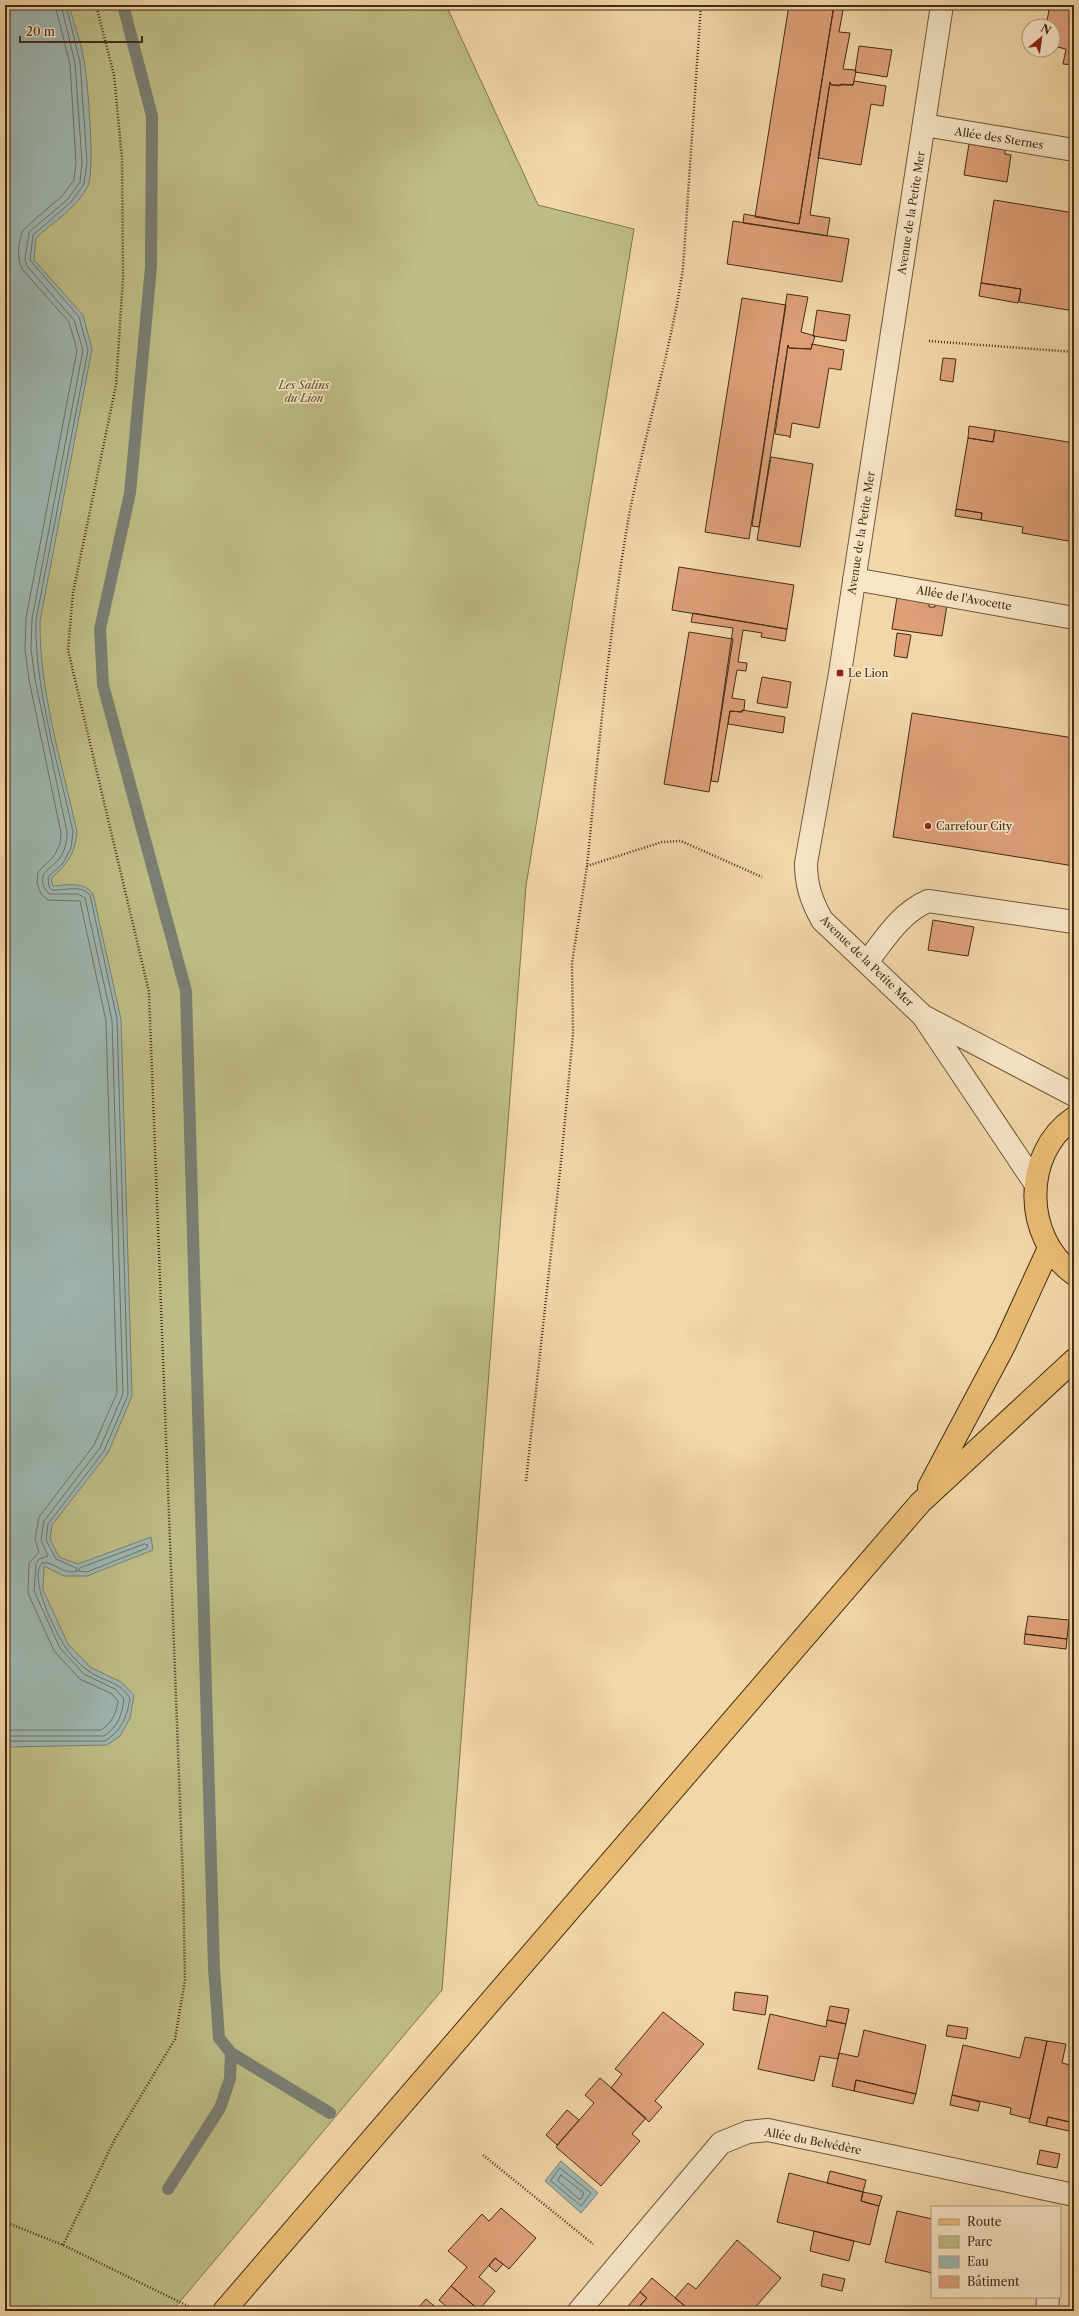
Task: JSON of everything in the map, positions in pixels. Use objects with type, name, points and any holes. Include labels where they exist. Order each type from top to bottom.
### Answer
[{"type":"main road","points":[[1074,1118],[1065,1124],[1045,1151],[1035,1183],[1036,1216],[1049,1248],[1074,1274]]},
{"type":"main road","points":[[920,1503],[1005,1344],[1049,1248]]},
{"type":"main road","points":[[224,2311],[920,1503],[1074,1360]]},
{"type":"street","name":"Avenue de la Petite Mer","points":[[942,5],[854,579],[806,863],[806,883],[812,902],[822,920],[923,1016],[1035,1183]]},
{"type":"street","name":"Allée des Sternes","points":[[924,125],[1074,150]]},
{"type":"street","name":"Allée de l'Avocette","points":[[854,579],[1074,618]]},
{"type":"street","points":[[867,962],[904,914],[915,906],[928,900],[1074,922]]},
{"type":"street","name":"Avenue de la Petite Mer","points":[[923,1016],[1074,1095]]},
{"type":"street","name":"Allée du Belvédère","points":[[579,2311],[721,2143],[748,2132],[768,2130],[1062,2198]]},
{"type":"street","points":[[1047,2311],[1048,2298]]},
{"type":"path","points":[[63,2245],[115,2139],[175,2038],[185,1980],[183,1881],[149,992],[68,650],[73,593],[116,385],[123,278],[122,159],[114,75],[96,5]]},
{"type":"path","points":[[526,1481],[560,1170],[573,1034],[572,963],[587,866],[606,671],[626,532],[678,306],[684,268],[701,5]]},
{"type":"path","points":[[929,341],[1074,352]]},
{"type":"path","points":[[587,866],[662,842],[680,841],[762,878]]},
{"type":"path","points":[[483,2155],[618,2265]]},
{"type":"path","points":[[5,2222],[63,2245],[132,2281],[199,2311]]},
{"type":"green space","name":"Les Salins du Lion","points":[[5,5],[446,5],[538,205],[634,229],[526,886],[442,1990],[172,2311],[5,2311]]},
{"type":"water","points":[[5,5],[69,5],[84,61],[90,125],[91,163],[88,186],[78,201],[71,208],[36,238],[34,260],[83,315],[92,349],[40,621],[43,673],[47,700],[77,832],[72,853],[62,868],[51,879],[53,886],[80,885],[85,887],[93,894],[121,1019],[132,1396],[108,1453],[52,1525],[50,1539],[59,1557],[78,1564],[151,1537],[153,1550],[87,1576],[64,1576],[44,1566],[43,1590],[68,1644],[90,1667],[121,1682],[134,1695],[130,1718],[120,1736],[107,1745],[8,1747],[5,1744]]},
{"type":"water","points":[[561,2161],[598,2193],[581,2213],[545,2181]]},
{"type":"building","points":[[789,5],[834,5],[799,224],[755,217]]},
{"type":"building","points":[[834,5],[844,5],[839,32],[850,33],[843,69],[855,70],[856,72],[853,85],[831,85],[830,82],[810,215],[830,218],[827,236],[743,223],[744,214],[799,224]]},
{"type":"building","points":[[1050,5],[1074,5],[1074,65],[1063,64],[1066,49],[1061,48],[1061,18],[1048,18]]},
{"type":"building","points":[[859,46],[892,50],[887,77],[855,72]]},
{"type":"building","points":[[854,81],[886,86],[883,106],[871,104],[861,165],[818,158],[830,82],[831,85],[840,86],[841,84],[853,85]]},
{"type":"building","points":[[969,144],[1005,150],[1005,154],[1011,155],[1007,182],[964,175]]},
{"type":"building","points":[[994,200],[1074,213],[1074,311],[1019,302],[1021,289],[981,283]]},
{"type":"building","points":[[733,221],[849,239],[842,282],[727,264]]},
{"type":"building","points":[[981,283],[1021,289],[1018,303],[979,296]]},
{"type":"building","points":[[787,294],[808,297],[801,332],[815,336],[811,349],[789,348],[788,345],[759,527],[752,526]]},
{"type":"building","points":[[742,298],[786,305],[749,539],[705,532]]},
{"type":"building","points":[[817,310],[850,315],[846,341],[813,336]]},
{"type":"building","points":[[812,344],[844,350],[841,370],[829,368],[819,428],[792,423],[790,438],[788,436],[775,434],[788,345],[789,348],[811,349]]},
{"type":"building","points":[[943,358],[956,359],[953,382],[940,380]]},
{"type":"building","points":[[969,426],[995,430],[993,442],[968,438]]},
{"type":"building","points":[[995,430],[1074,443],[1074,542],[1022,533],[1023,527],[981,520],[982,513],[956,509],[968,438],[993,442]]},
{"type":"building","points":[[771,457],[813,464],[800,547],[757,540]]},
{"type":"building","points":[[956,509],[982,513],[981,520],[955,516]]},
{"type":"building","points":[[679,567],[794,585],[787,629],[672,610]]},
{"type":"building","points":[[897,597],[929,602],[929,607],[935,607],[935,603],[947,605],[942,636],[892,629]]},
{"type":"building","points":[[693,613],[787,629],[785,641],[761,637],[762,633],[743,630],[738,662],[747,663],[746,671],[737,670],[732,698],[745,700],[744,710],[742,712],[730,711],[718,782],[711,781],[733,628],[691,622]]},
{"type":"building","points":[[689,632],[733,639],[709,792],[664,784]]},
{"type":"building","points":[[897,633],[911,635],[907,658],[894,656]]},
{"type":"building","points":[[762,677],[791,682],[787,708],[757,703]]},
{"type":"building","points":[[742,710],[785,717],[783,733],[728,724],[730,711],[742,712]]},
{"type":"building","points":[[912,713],[1074,738],[1074,866],[893,837]]},
{"type":"building","points":[[933,920],[974,927],[968,956],[928,950]]},
{"type":"building","points":[[1028,1616],[1069,1620],[1067,1639],[1025,1634]]},
{"type":"building","points":[[1025,1634],[1067,1639],[1066,1649],[1024,1644]]},
{"type":"building","points":[[735,1992],[768,1996],[765,2015],[733,2010]]},
{"type":"building","points":[[830,2006],[849,2009],[846,2024],[827,2020]]},
{"type":"building","points":[[663,2012],[704,2044],[655,2101],[662,2107],[649,2122],[611,2088],[622,2074],[615,2069]]},
{"type":"building","points":[[770,2014],[826,2027],[827,2020],[846,2024],[838,2059],[820,2056],[814,2081],[758,2069]]},
{"type":"building","points":[[948,2025],[968,2028],[966,2039],[946,2036]]},
{"type":"building","points":[[864,2030],[926,2045],[916,2094],[856,2080],[854,2091],[832,2086],[839,2053],[858,2057]]},
{"type":"building","points":[[1025,2037],[1047,2041],[1030,2119],[1010,2114],[1011,2108],[952,2095],[963,2045],[1020,2058]]},
{"type":"building","points":[[1047,2041],[1066,2044],[1062,2063],[1074,2066],[1074,2123],[1048,2117],[1046,2126],[1029,2122]]},
{"type":"building","points":[[600,2078],[646,2118],[632,2134],[640,2141],[601,2186],[556,2147],[594,2103],[585,2095]]},
{"type":"building","points":[[856,2080],[916,2094],[913,2104],[854,2091]]},
{"type":"building","points":[[952,2095],[980,2102],[978,2111],[950,2105]]},
{"type":"building","points":[[567,2110],[579,2120],[557,2145],[546,2135]]},
{"type":"building","points":[[1048,2117],[1074,2123],[1074,2132],[1046,2126]]},
{"type":"building","points":[[1040,2150],[1060,2154],[1057,2168],[1037,2164]]},
{"type":"building","points":[[830,2171],[866,2180],[863,2192],[827,2183]]},
{"type":"building","points":[[789,2173],[863,2192],[861,2201],[879,2206],[870,2245],[777,2222]]},
{"type":"building","points":[[863,2192],[882,2196],[879,2206],[861,2201]]},
{"type":"building","points":[[501,2208],[536,2238],[509,2269],[495,2258],[479,2277],[495,2291],[479,2310],[451,2286],[467,2267],[448,2251],[482,2214],[489,2221]]},
{"type":"building","points":[[897,2211],[931,2219],[931,2273],[885,2262]]},
{"type":"building","points":[[814,2231],[854,2241],[849,2261],[810,2251]]},
{"type":"building","points":[[737,2240],[781,2278],[752,2311],[691,2311],[675,2298],[688,2283],[696,2289]]},
{"type":"building","points":[[495,2258],[503,2264],[496,2272],[489,2266]]},
{"type":"building","points":[[823,2274],[845,2279],[842,2291],[821,2286]]},
{"type":"building","points":[[652,2278],[686,2307],[683,2311],[635,2311],[647,2298],[640,2292]]},
{"type":"building","points":[[451,2286],[479,2310],[442,2311],[447,2307],[439,2300]]},
{"type":"building","points":[[640,2292],[647,2298],[635,2311],[624,2311]]},
{"type":"building","points":[[426,2299],[440,2311],[415,2311]]},
{"type":"waterway","points":[[123,5],[152,116],[151,267],[130,493],[100,629],[103,685],[186,991],[214,1968],[219,2038],[231,2053],[330,2113]]},
{"type":"waterway","points":[[168,2189],[220,2108],[230,2079],[231,2053]]},
{"type":"place","name":"Le Lion","points":[[840,673]]},
{"type":"place","name":"Carrefour City","points":[[928,826]]}]
